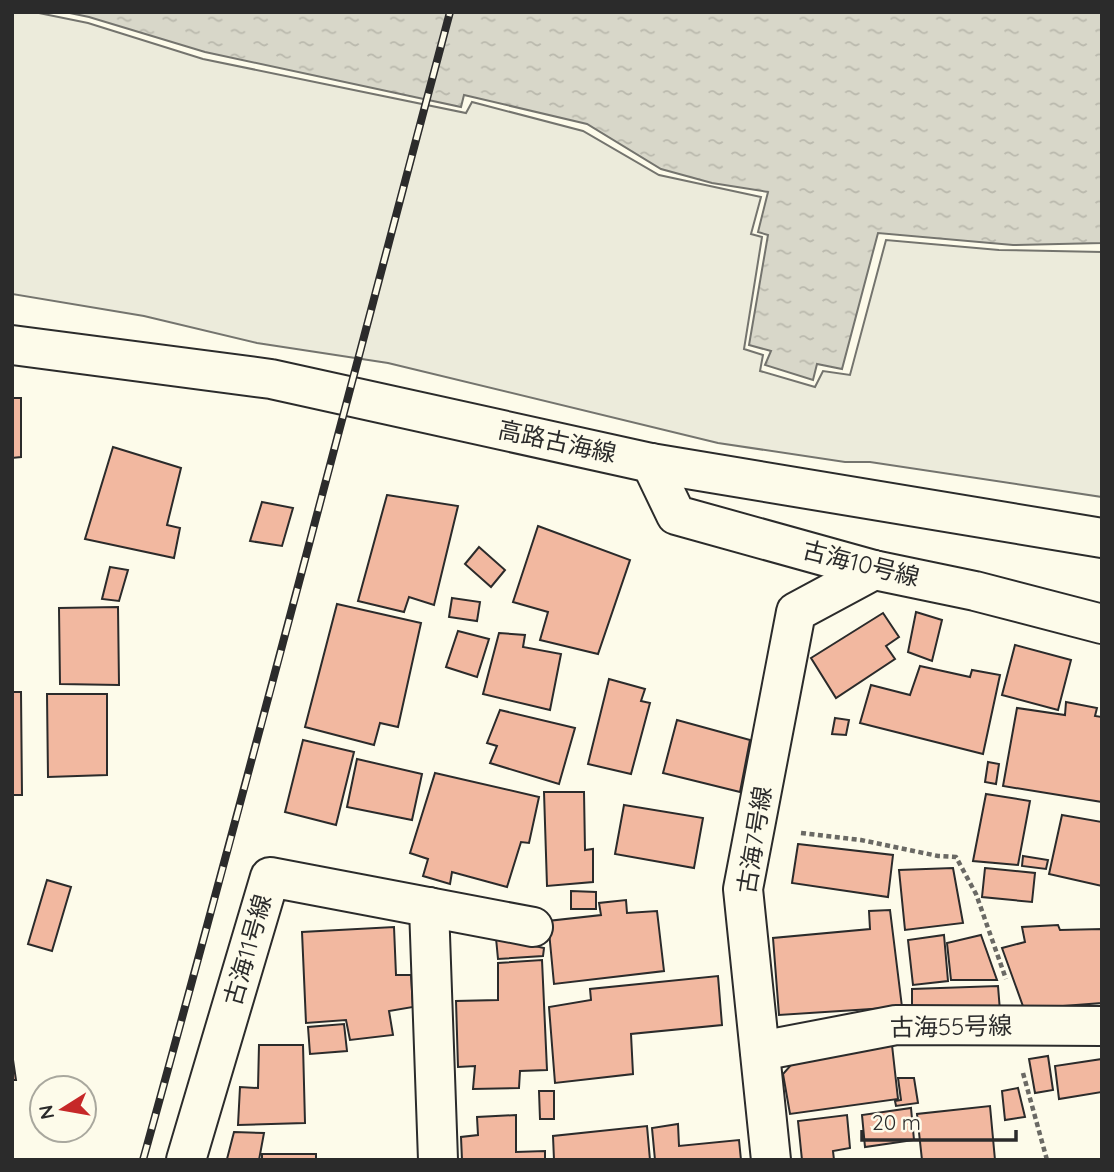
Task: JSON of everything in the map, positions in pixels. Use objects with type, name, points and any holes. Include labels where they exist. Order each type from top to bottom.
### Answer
[{"type":"street","name":"高路古海線","points":[[12,345],[271,379],[651,463],[1102,538]]},
{"type":"street","name":"古海10号線","points":[[651,463],[676,515],[874,570],[975,591],[1102,624]]},
{"type":"street","name":"古海7号線","points":[[771,1160],[743,889],[796,612],[874,570]]},
{"type":"street","name":"古海11号線","points":[[186,1160],[270,877],[533,927]]},
{"type":"street","points":[[429,907],[438,1160]]},
{"type":"street","name":"古海55号線","points":[[760,1051],[896,1025],[1102,1027]]},
{"type":"path","points":[[756,827],[861,840],[938,856],[956,857],[976,894],[1017,1026],[1047,1160]]},
{"type":"shaded area","points":[[12,12],[34,12],[88,23],[203,59],[466,113],[472,102],[583,131],[659,175],[761,197],[751,234],[762,237],[744,349],[763,355],[760,371],[815,387],[823,371],[850,375],[886,240],[999,250],[1102,252],[1102,497],[870,462],[845,462],[718,443],[388,363],[257,343],[144,316],[12,294]]},
{"type":"water","points":[[65,12],[1102,12],[1102,243],[1013,245],[878,233],[842,369],[817,364],[813,380],[765,365],[771,351],[749,345],[768,235],[758,232],[768,192],[712,183],[661,169],[587,124],[464,95],[461,107],[205,52]]},
{"type":"building","points":[[12,398],[21,398],[21,457],[12,458]]},
{"type":"building","points":[[113,447],[181,468],[167,525],[180,528],[174,558],[85,539]]},
{"type":"building","points":[[387,495],[458,506],[434,605],[409,597],[404,612],[358,601]]},
{"type":"building","points":[[262,502],[293,508],[282,546],[250,541]]},
{"type":"building","points":[[538,526],[630,560],[598,654],[540,640],[548,612],[513,602]]},
{"type":"building","points":[[479,547],[505,570],[491,587],[465,564]]},
{"type":"building","points":[[110,567],[128,570],[119,601],[102,599]]},
{"type":"building","points":[[452,598],[480,602],[477,621],[449,617]]},
{"type":"building","points":[[337,604],[421,623],[398,727],[380,723],[374,745],[305,727]]},
{"type":"building","points":[[118,607],[119,685],[60,684],[59,608]]},
{"type":"building","points":[[916,612],[942,620],[932,661],[908,652]]},
{"type":"building","points":[[883,613],[899,637],[886,646],[895,659],[836,698],[811,658]]},
{"type":"building","points":[[458,631],[489,639],[477,677],[446,667]]},
{"type":"building","points":[[499,633],[525,635],[523,647],[561,654],[550,710],[483,694]]},
{"type":"building","points":[[1015,645],[1071,660],[1058,710],[1002,695]]},
{"type":"building","points":[[920,666],[970,677],[972,670],[1000,675],[983,754],[860,723],[871,685],[910,695]]},
{"type":"building","points":[[609,679],[645,689],[641,701],[650,703],[631,774],[588,764]]},
{"type":"building","points":[[12,692],[21,692],[22,795],[12,795]]},
{"type":"building","points":[[47,694],[107,694],[107,775],[48,777]]},
{"type":"building","points":[[1066,702],[1097,708],[1095,716],[1102,717],[1102,802],[1003,786],[1017,708],[1065,715]]},
{"type":"building","points":[[500,710],[575,728],[559,784],[490,763],[497,746],[487,743]]},
{"type":"building","points":[[835,718],[849,720],[846,735],[832,734]]},
{"type":"building","points":[[677,720],[750,740],[740,792],[663,773]]},
{"type":"building","points":[[303,740],[354,752],[336,825],[285,812]]},
{"type":"building","points":[[357,759],[422,774],[412,820],[347,807]]},
{"type":"building","points":[[988,762],[999,764],[996,784],[985,782]]},
{"type":"building","points":[[435,773],[539,797],[529,843],[521,842],[507,887],[452,872],[450,884],[423,876],[428,859],[410,853]]},
{"type":"building","points":[[544,792],[584,792],[585,850],[593,849],[593,882],[547,886]]},
{"type":"building","points":[[986,794],[1030,801],[1018,865],[973,861]]},
{"type":"building","points":[[624,805],[703,818],[694,868],[615,854]]},
{"type":"building","points":[[1062,815],[1102,822],[1102,886],[1049,874]]},
{"type":"building","points":[[798,844],[893,855],[888,897],[792,883]]},
{"type":"building","points":[[1023,856],[1048,860],[1046,869],[1022,866]]},
{"type":"building","points":[[953,868],[963,923],[905,930],[899,870]]},
{"type":"building","points":[[985,868],[1035,873],[1032,902],[982,897]]},
{"type":"building","points":[[47,880],[71,887],[52,951],[28,944]]},
{"type":"building","points":[[571,891],[596,892],[596,909],[571,909]]},
{"type":"building","points":[[626,900],[627,913],[657,911],[664,971],[554,984],[548,921],[601,915],[599,903]]},
{"type":"building","points":[[890,910],[902,1007],[779,1015],[773,938],[870,929],[869,911]]},
{"type":"building","points":[[1058,925],[1060,930],[1102,929],[1102,1003],[1024,1009],[1002,948],[1025,942],[1022,927]]},
{"type":"building","points":[[394,927],[396,975],[411,975],[413,1007],[389,1011],[393,1035],[350,1040],[346,1020],[306,1023],[302,932]]},
{"type":"building","points":[[944,935],[948,981],[913,985],[908,940]]},
{"type":"building","points":[[981,935],[997,980],[951,980],[947,943]]},
{"type":"building","points":[[496,938],[544,948],[543,956],[498,959]]},
{"type":"building","points":[[542,960],[547,1070],[520,1071],[519,1088],[473,1089],[475,1066],[458,1067],[456,1001],[498,1000],[498,963]]},
{"type":"building","points":[[718,976],[722,1025],[631,1034],[633,1074],[555,1083],[549,1007],[591,1000],[590,989]]},
{"type":"building","points":[[998,986],[1000,1011],[912,1010],[912,989]]},
{"type":"building","points":[[344,1024],[347,1051],[310,1054],[308,1027]]},
{"type":"building","points":[[259,1045],[303,1045],[305,1123],[238,1125],[240,1087],[258,1088]]},
{"type":"building","points":[[892,1045],[898,1099],[790,1114],[783,1074],[799,1056]]},
{"type":"building","points":[[12,1053],[16,1080],[12,1080]]},
{"type":"building","points":[[1048,1056],[1053,1090],[1035,1093],[1029,1059]]},
{"type":"building","points":[[1102,1059],[1102,1092],[1059,1099],[1055,1066]]},
{"type":"building","points":[[898,1078],[914,1078],[918,1103],[896,1106],[895,1101],[901,1100]]},
{"type":"building","points":[[1018,1088],[1025,1117],[1005,1120],[1002,1091]]},
{"type":"building","points":[[539,1091],[554,1091],[554,1119],[540,1119]]},
{"type":"building","points":[[990,1106],[995,1160],[922,1160],[917,1114]]},
{"type":"building","points":[[911,1108],[914,1140],[865,1147],[862,1115]]},
{"type":"building","points":[[516,1115],[516,1152],[545,1151],[545,1160],[462,1160],[461,1137],[478,1135],[477,1117]]},
{"type":"building","points":[[847,1115],[850,1148],[833,1151],[834,1160],[802,1160],[798,1121]]},
{"type":"building","points":[[678,1124],[679,1146],[739,1140],[741,1160],[655,1160],[652,1128]]},
{"type":"building","points":[[647,1126],[650,1160],[554,1160],[553,1136]]},
{"type":"building","points":[[234,1132],[264,1133],[259,1160],[227,1159]]},
{"type":"building","points":[[262,1154],[316,1154],[316,1160],[262,1160]]},
{"type":"railway","points":[[143,1160],[450,12]]}]
